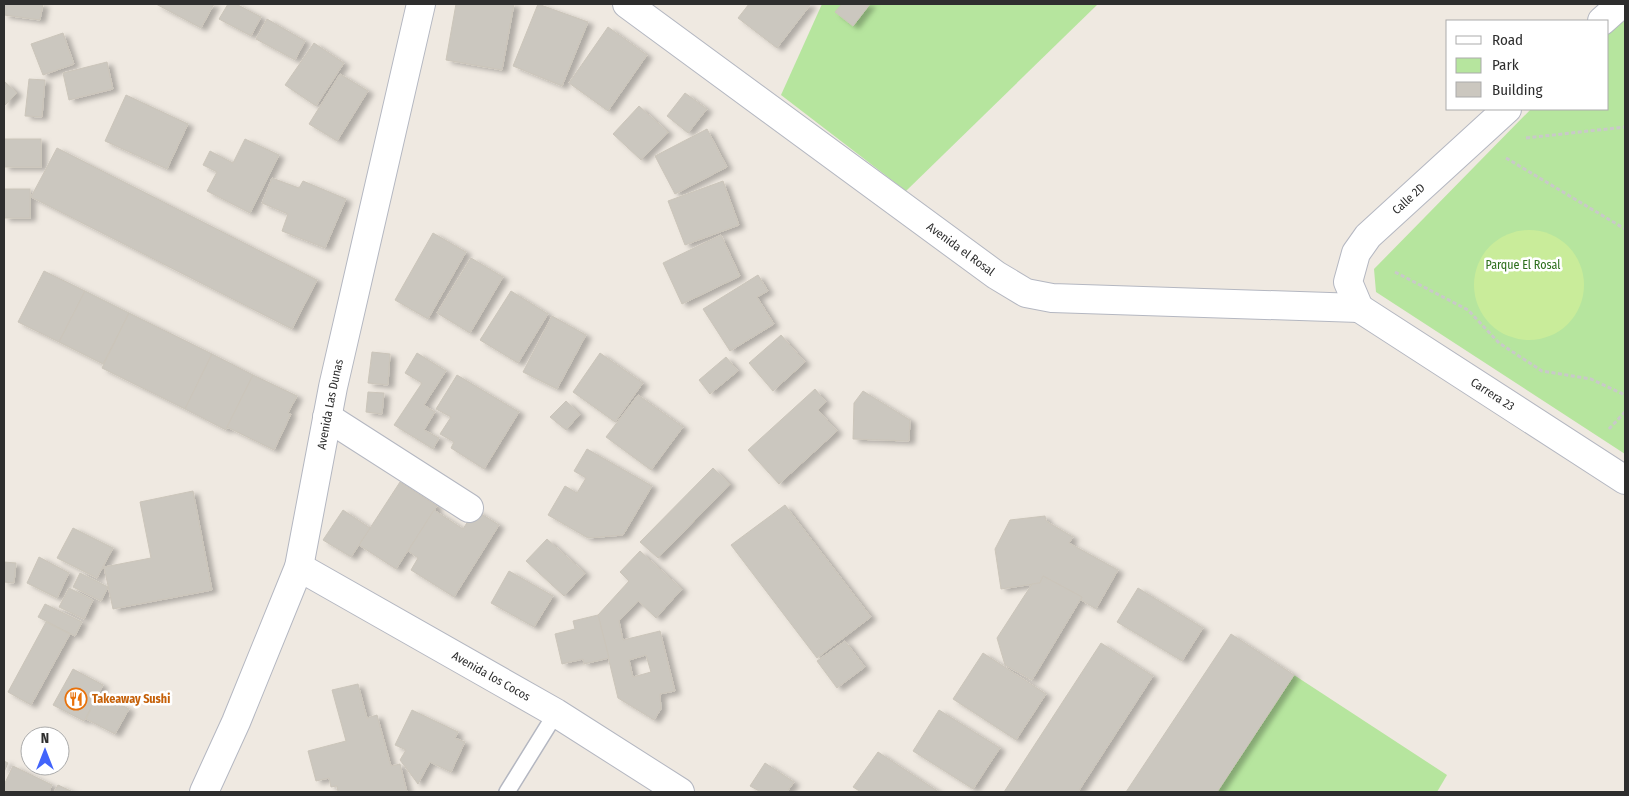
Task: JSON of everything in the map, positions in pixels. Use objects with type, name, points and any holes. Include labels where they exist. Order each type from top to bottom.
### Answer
[{"type":"street","name":"Avenida Las Dunas","points":[[204,792],[236,722],[299,567],[327,417],[421,4]]},
{"type":"street","name":"Avenida el Rosal","points":[[627,4],[996,275],[1026,293],[1052,298],[1359,308]]},
{"type":"street","points":[[1603,20],[1622,4]]},
{"type":"street","name":"Calle 2D","points":[[1359,308],[1348,282],[1356,253],[1368,236],[1506,110]]},
{"type":"street","name":"Carrera 23","points":[[1359,308],[1625,480]]},
{"type":"street","points":[[327,417],[470,508]]},
{"type":"street","name":"Avenida los Cocos","points":[[299,567],[556,713],[680,792]]},
{"type":"lane","points":[[507,792],[556,713]]},
{"type":"path","points":[[1526,138],[1625,127]]},
{"type":"path","points":[[1506,158],[1625,229]]},
{"type":"path","points":[[1395,272],[1468,310],[1499,343],[1542,371],[1591,379],[1625,394]]},
{"type":"path","points":[[1609,429],[1625,412]]},
{"type":"green space","points":[[822,4],[1098,4],[906,191],[781,95]]},
{"type":"green space","name":"Parque El Rosal","points":[[1625,12],[1625,454],[1376,292],[1374,269],[1530,110],[1609,110],[1609,29]]},
{"type":"green space","points":[[1529,230],[1550,234],[1568,246],[1580,264],[1584,285],[1580,306],[1568,324],[1550,336],[1529,340],[1508,336],[1490,324],[1478,306],[1474,285],[1478,264],[1490,246],[1508,234]]},
{"type":"green space","points":[[1294,675],[1447,775],[1437,792],[1217,792]]},
{"type":"building","points":[[4,4],[43,4],[40,20],[4,15]]},
{"type":"building","points":[[156,4],[214,4],[201,28]]},
{"type":"building","points":[[228,4],[236,4],[261,17],[251,36],[219,19]]},
{"type":"building","points":[[456,4],[514,4],[502,70],[446,60]]},
{"type":"building","points":[[538,4],[588,22],[562,86],[513,66]]},
{"type":"building","points":[[749,4],[811,4],[777,48],[738,18]]},
{"type":"building","points":[[842,4],[870,4],[853,26],[835,12]]},
{"type":"building","points":[[267,19],[305,41],[295,60],[256,39]]},
{"type":"building","points":[[608,27],[647,55],[608,111],[569,83]]},
{"type":"building","points":[[63,33],[74,64],[43,75],[31,44]]},
{"type":"building","points":[[314,43],[344,63],[316,106],[285,85]]},
{"type":"building","points":[[107,62],[113,89],[69,100],[63,73]]},
{"type":"building","points":[[340,74],[368,91],[337,141],[309,124]]},
{"type":"building","points":[[29,79],[45,80],[42,117],[25,116]]},
{"type":"building","points":[[4,81],[17,93],[4,106]]},
{"type":"building","points":[[685,93],[707,109],[688,133],[667,116]]},
{"type":"building","points":[[126,95],[188,124],[167,169],[105,141]]},
{"type":"building","points":[[639,106],[668,132],[641,160],[613,134]]},
{"type":"building","points":[[707,129],[727,167],[675,194],[655,156]]},
{"type":"building","points":[[4,139],[41,139],[41,167],[4,167]]},
{"type":"building","points":[[245,139],[279,155],[250,213],[207,191],[217,172],[203,165],[210,151],[233,163]]},
{"type":"building","points":[[57,148],[317,280],[292,329],[31,197]]},
{"type":"building","points":[[272,178],[299,188],[303,181],[346,199],[325,248],[282,231],[288,214],[262,203]]},
{"type":"building","points":[[723,181],[739,225],[685,245],[668,201]]},
{"type":"building","points":[[4,189],[30,189],[30,218],[4,218]]},
{"type":"building","points":[[433,233],[466,252],[428,319],[395,300]]},
{"type":"building","points":[[721,235],[740,276],[682,304],[663,263]]},
{"type":"building","points":[[471,258],[503,277],[470,333],[437,313]]},
{"type":"building","points":[[44,271],[85,291],[59,342],[18,322]]},
{"type":"building","points":[[758,275],[768,291],[757,297],[774,324],[730,351],[703,309]]},
{"type":"building","points":[[85,291],[129,313],[103,364],[59,342]]},
{"type":"building","points":[[511,291],[548,314],[518,363],[480,340]]},
{"type":"building","points":[[129,313],[212,354],[185,409],[102,368]]},
{"type":"building","points":[[552,316],[586,335],[557,389],[523,372]]},
{"type":"building","points":[[781,335],[805,362],[773,391],[749,363]]},
{"type":"building","points":[[372,352],[390,354],[388,385],[368,383]]},
{"type":"building","points":[[417,353],[446,371],[424,405],[435,412],[424,430],[439,438],[433,449],[394,425],[422,383],[405,373]]},
{"type":"building","points":[[600,353],[643,383],[615,422],[573,392]]},
{"type":"building","points":[[212,354],[253,375],[226,430],[185,409]]},
{"type":"building","points":[[726,357],[738,371],[710,394],[699,380]]},
{"type":"building","points":[[253,375],[297,396],[288,413],[291,414],[274,450],[227,427]]},
{"type":"building","points":[[457,375],[519,412],[484,469],[451,448],[454,442],[440,434],[451,417],[436,409]]},
{"type":"building","points":[[815,389],[826,402],[818,410],[837,431],[779,484],[748,450]]},
{"type":"building","points":[[863,391],[910,420],[909,441],[853,439],[854,403]]},
{"type":"building","points":[[368,392],[384,393],[382,414],[366,412]]},
{"type":"building","points":[[638,395],[683,427],[651,470],[606,437]]},
{"type":"building","points":[[566,401],[580,414],[566,430],[550,417]]},
{"type":"building","points":[[587,449],[652,486],[623,535],[588,538],[548,515],[565,486],[577,493],[586,478],[574,471]]},
{"type":"building","points":[[713,468],[730,484],[658,558],[640,542]]},
{"type":"building","points":[[400,482],[437,506],[396,569],[359,545]]},
{"type":"building","points":[[193,491],[212,590],[113,609],[104,567],[151,558],[140,502]]},
{"type":"building","points":[[785,505],[871,617],[817,658],[731,545]]},
{"type":"building","points":[[343,510],[370,528],[351,557],[323,540]]},
{"type":"building","points":[[434,510],[463,529],[475,510],[499,525],[454,597],[411,570],[418,558],[408,551]]},
{"type":"building","points":[[1045,516],[1046,521],[1073,537],[1069,543],[1118,570],[1096,609],[1081,600],[1082,597],[1043,576],[1040,583],[1001,589],[995,549],[1010,520]]},
{"type":"building","points":[[73,528],[113,548],[97,578],[57,558]]},
{"type":"building","points":[[547,539],[585,573],[564,596],[526,561]]},
{"type":"building","points":[[640,551],[682,589],[656,618],[638,601],[619,621],[623,640],[660,631],[675,691],[660,694],[661,709],[654,720],[618,698],[598,615],[629,581],[620,572]],"holes":[[[646,655],[651,672],[633,677],[629,660]]]},
{"type":"building","points":[[39,557],[69,573],[57,598],[27,583]]},
{"type":"building","points":[[4,562],[16,563],[14,583],[4,582]]},
{"type":"building","points":[[509,571],[553,596],[534,627],[491,603]]},
{"type":"building","points":[[80,573],[108,587],[101,601],[73,587]]},
{"type":"building","points":[[1043,576],[1082,597],[1032,680],[1005,665],[997,638],[1032,584],[1040,583]]},
{"type":"building","points":[[69,588],[93,600],[84,619],[59,607]]},
{"type":"building","points":[[1138,588],[1203,628],[1182,661],[1117,622]]},
{"type":"building","points":[[45,604],[82,622],[75,636],[38,617]]},
{"type":"building","points":[[598,615],[609,658],[584,664],[583,659],[562,664],[555,634],[575,629],[573,621]]},
{"type":"building","points":[[46,622],[70,634],[31,705],[8,692]]},
{"type":"building","points":[[1231,634],[1294,675],[1217,792],[1126,792]]},
{"type":"building","points":[[845,641],[865,667],[837,688],[817,661]]},
{"type":"building","points":[[1101,643],[1153,676],[1078,792],[1004,792]]},
{"type":"building","points":[[983,653],[1046,694],[1016,740],[953,699]]},
{"type":"building","name":"Takeaway Sushi","points":[[73,669],[103,685],[84,721],[53,705]]},
{"type":"building","points":[[358,684],[367,718],[377,715],[391,766],[400,764],[407,792],[338,792],[337,786],[331,787],[329,778],[316,781],[308,751],[346,741],[332,690]]},
{"type":"building","points":[[99,693],[129,709],[115,734],[86,719]]},
{"type":"building","points":[[412,710],[458,732],[455,738],[465,742],[451,772],[430,762],[418,784],[400,760],[406,750],[395,745]]},
{"type":"building","points":[[939,710],[1000,748],[973,789],[913,751]]},
{"type":"building","points":[[878,752],[939,792],[861,792],[853,787]]},
{"type":"building","points":[[4,761],[8,763],[4,772]]},
{"type":"building","points":[[765,763],[794,782],[787,792],[761,792],[750,786]]},
{"type":"building","points":[[13,766],[20,769],[20,776],[34,776],[52,785],[49,792],[4,792],[4,785]]},
{"type":"building","points":[[58,785],[73,792],[54,792]]},
{"type":"place","name":"Takeaway Sushi","points":[[76,699]]}]
